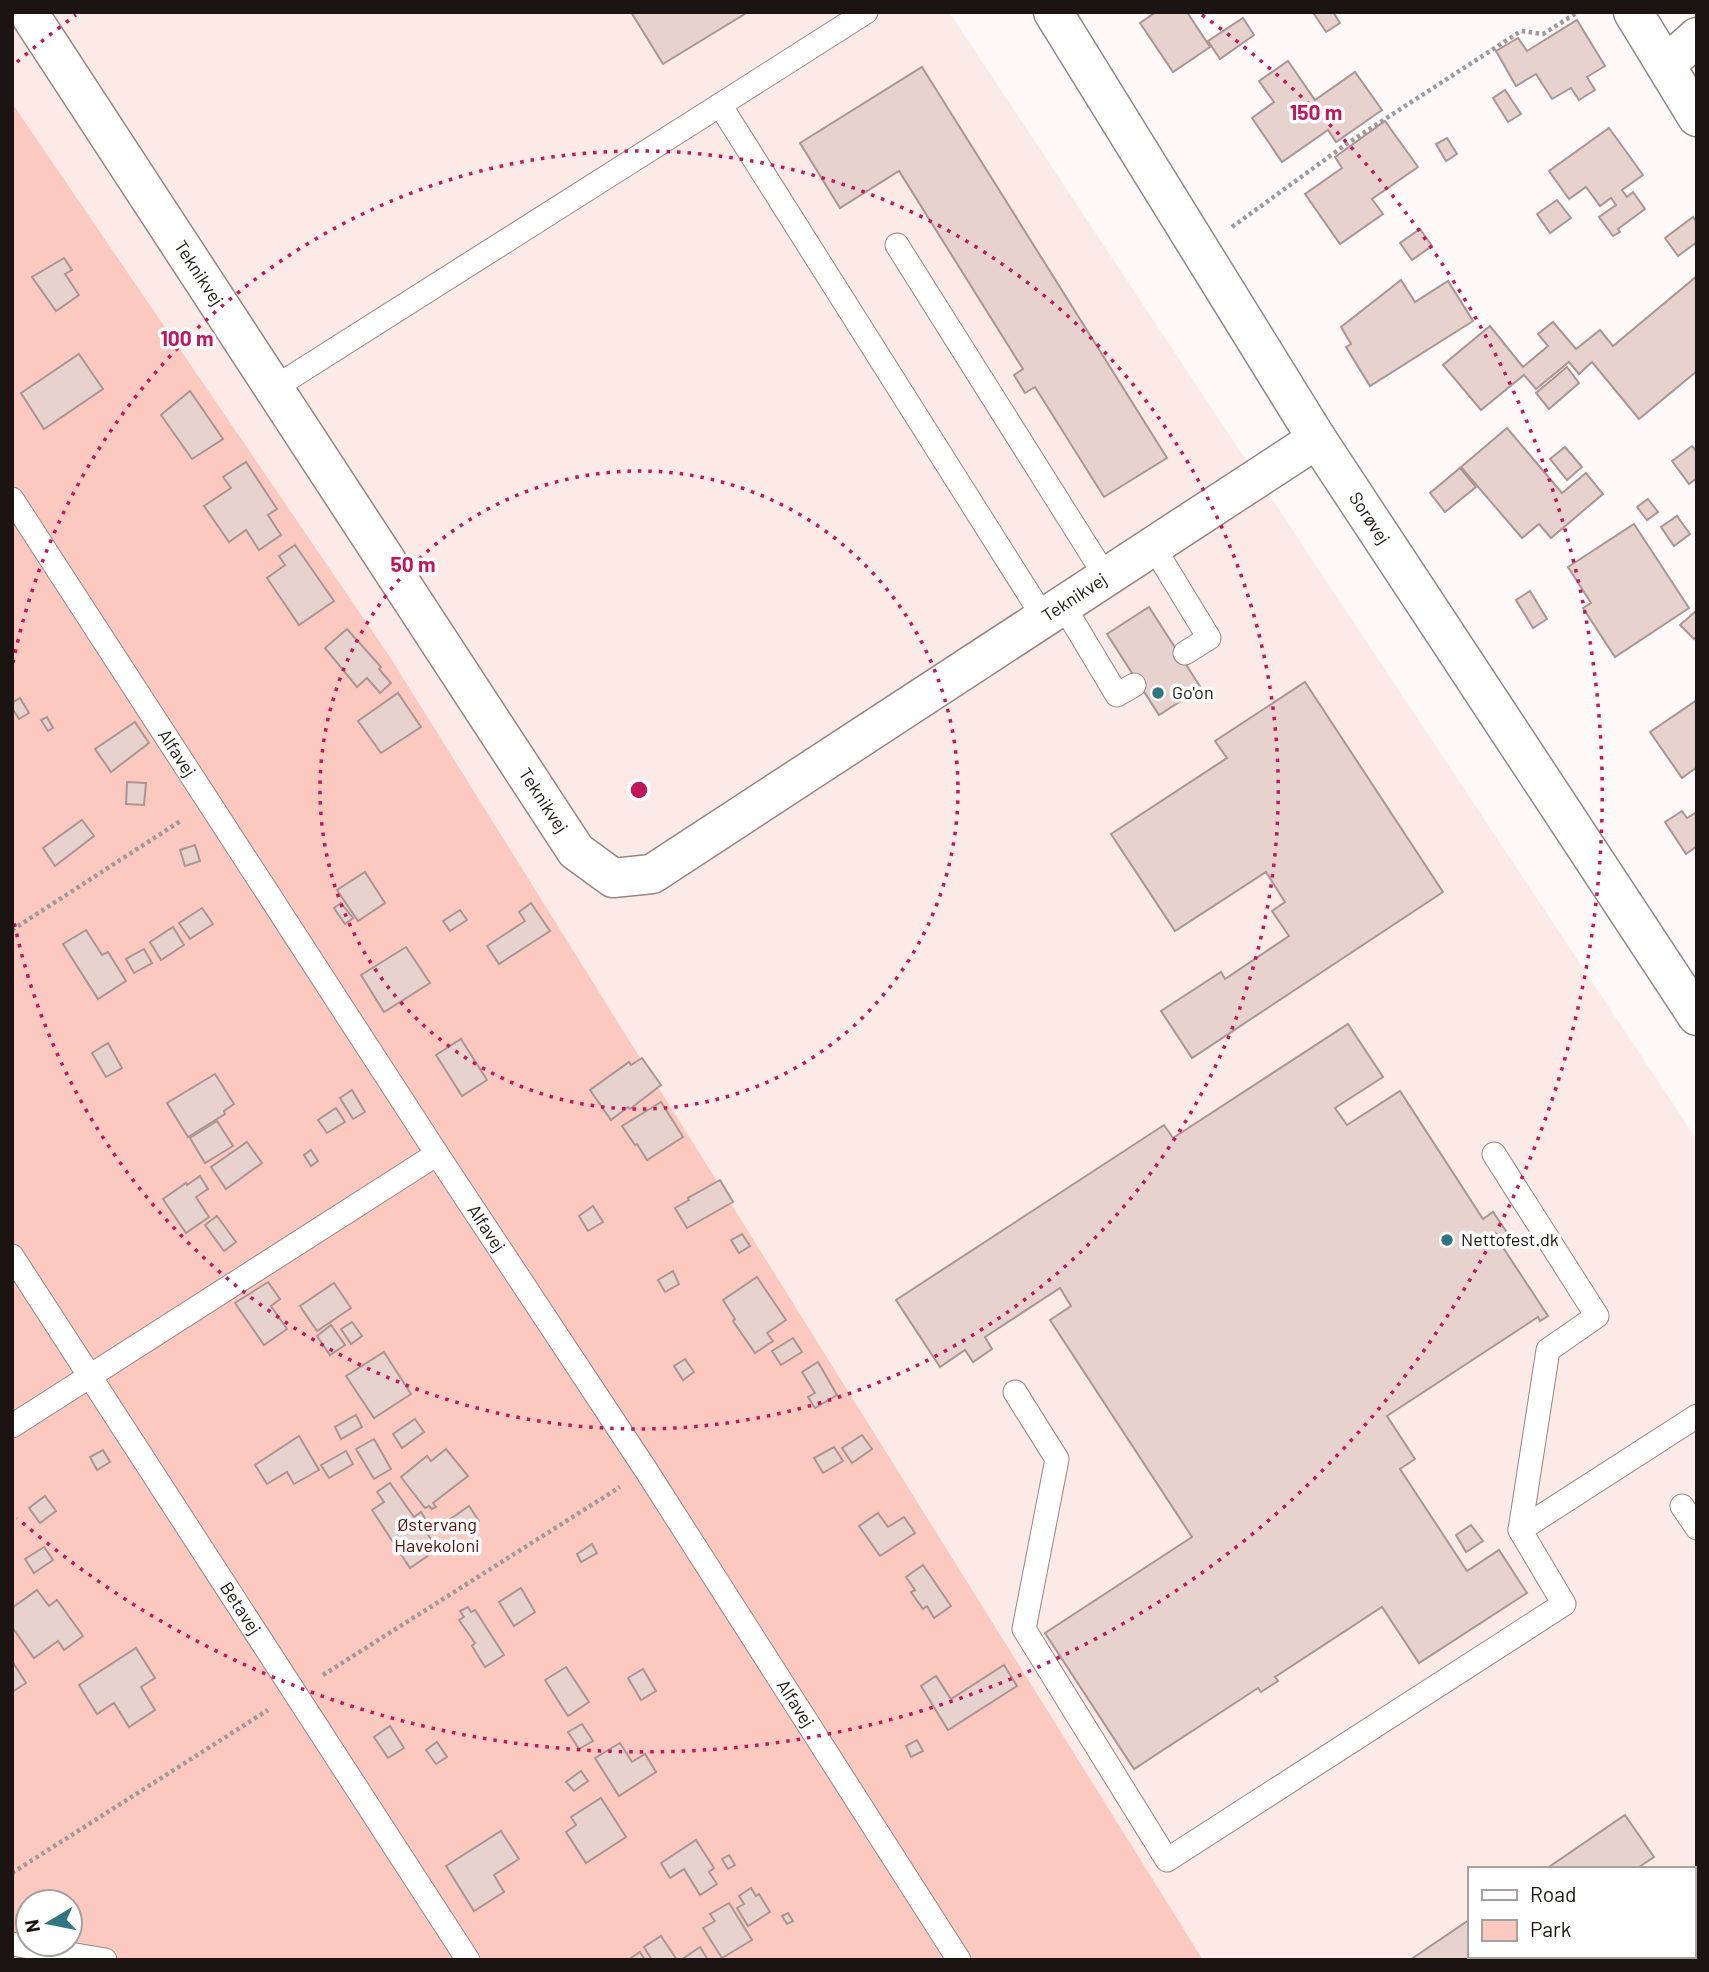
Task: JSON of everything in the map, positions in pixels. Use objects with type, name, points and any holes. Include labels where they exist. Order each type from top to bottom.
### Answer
[{"type":"street","name":"Teknikvej","points":[[28,12],[576,851],[613,878],[652,874],[1317,439]]},
{"type":"street","name":"Sorøvej","points":[[1053,12],[1317,439],[1697,1016]]},
{"type":"street","points":[[1633,12],[1697,117]]},
{"type":"street","points":[[1666,65],[1697,37]]},
{"type":"lane","points":[[274,388],[866,12]]},
{"type":"lane","points":[[720,105],[1054,612],[1118,695],[1134,685]]},
{"type":"lane","points":[[897,245],[1106,577]]},
{"type":"lane","name":"Alfavej","points":[[12,499],[437,1154],[646,1470],[959,1960]]},
{"type":"lane","points":[[1153,546],[1209,638],[1185,653]]},
{"type":"lane","points":[[12,1426],[437,1154]]},
{"type":"lane","points":[[1015,1392],[1057,1459],[1024,1629],[1167,1860],[1564,1604],[1520,1530],[1548,1350],[1597,1316],[1494,1154]]},
{"type":"lane","name":"Betavej","points":[[12,1256],[468,1960]]},
{"type":"lane","points":[[1520,1530],[1697,1416]]},
{"type":"lane","points":[[1682,1506],[1697,1528]]},
{"type":"lane","points":[[84,1957],[106,1960]]},
{"type":"path","points":[[1200,251],[1348,143],[1521,31],[1543,34],[1578,12]]},
{"type":"path","points":[[12,930],[209,803]]},
{"type":"path","points":[[12,1873],[646,1470]]},
{"type":"shaded area","points":[[12,12],[949,12],[1697,1140],[1697,1960],[1203,1960],[390,657],[12,103]]},
{"type":"green space","name":"Østervang Havekoloni","points":[[12,103],[390,657],[1203,1960],[12,1960]]},
{"type":"building","points":[[631,12],[748,12],[663,64]]},
{"type":"building","points":[[1156,12],[1187,12],[1210,47],[1173,72],[1140,23]]},
{"type":"building","points":[[1333,12],[1340,23],[1326,32],[1314,14]]},
{"type":"building","points":[[1243,18],[1254,35],[1220,59],[1208,41]]},
{"type":"building","points":[[1577,20],[1605,66],[1587,77],[1595,90],[1579,100],[1571,88],[1552,99],[1536,74],[1516,86],[1496,51],[1518,38],[1527,51]]},
{"type":"building","points":[[1288,61],[1315,100],[1355,72],[1382,110],[1336,142],[1328,130],[1282,162],[1252,118],[1274,102],[1259,81]]},
{"type":"building","points":[[922,67],[1167,458],[1104,497],[1035,387],[1025,393],[1014,375],[1023,369],[899,171],[840,208],[800,143]]},
{"type":"building","points":[[1505,90],[1521,114],[1508,122],[1493,98]]},
{"type":"building","points":[[1385,121],[1418,167],[1372,199],[1383,214],[1340,244],[1305,194],[1342,168],[1335,157]]},
{"type":"building","points":[[1609,128],[1643,175],[1622,190],[1627,197],[1633,192],[1645,209],[1618,229],[1620,232],[1613,236],[1599,217],[1616,205],[1611,198],[1600,206],[1586,187],[1569,199],[1549,171]]},
{"type":"building","points":[[1447,138],[1457,154],[1446,161],[1436,144]]},
{"type":"building","points":[[1557,200],[1571,218],[1550,233],[1537,214]]},
{"type":"building","points":[[1693,217],[1697,223],[1697,242],[1678,256],[1665,238]]},
{"type":"building","points":[[1420,229],[1432,246],[1412,260],[1400,243]]},
{"type":"building","points":[[64,258],[72,270],[65,274],[79,295],[56,311],[32,277]]},
{"type":"building","points":[[1697,276],[1697,371],[1639,419],[1592,362],[1579,374],[1569,362],[1536,389],[1524,375],[1481,410],[1443,365],[1490,326],[1523,367],[1548,346],[1538,334],[1553,322],[1576,349],[1600,330],[1613,346]]},
{"type":"building","points":[[1401,280],[1415,302],[1448,281],[1473,321],[1370,386],[1346,347],[1351,344],[1341,327]]},
{"type":"building","points":[[79,354],[103,389],[44,429],[21,393]]},
{"type":"building","points":[[1567,367],[1579,383],[1549,409],[1536,393]]},
{"type":"building","points":[[190,391],[223,439],[192,459],[161,415]]},
{"type":"building","points":[[1507,428],[1562,493],[1586,473],[1603,494],[1551,538],[1539,524],[1522,538],[1461,467]]},
{"type":"building","points":[[1692,446],[1697,452],[1697,478],[1689,484],[1672,461]]},
{"type":"building","points":[[1565,447],[1582,467],[1567,480],[1550,459]]},
{"type":"building","points":[[246,462],[277,509],[268,515],[281,535],[259,550],[246,530],[229,542],[204,506],[231,488],[223,477]]},
{"type":"building","points":[[1460,468],[1476,487],[1445,512],[1430,493]]},
{"type":"building","points":[[1648,499],[1658,512],[1647,520],[1637,507]]},
{"type":"building","points":[[1677,516],[1690,534],[1674,546],[1661,527]]},
{"type":"building","points":[[1634,524],[1689,608],[1615,657],[1583,608],[1591,603],[1568,567]]},
{"type":"building","points":[[295,545],[334,601],[299,625],[267,578],[285,565],[279,556]]},
{"type":"building","points":[[1530,591],[1547,619],[1533,628],[1516,600]]},
{"type":"building","points":[[1149,607],[1201,688],[1159,715],[1107,634]]},
{"type":"building","points":[[1697,610],[1697,636],[1694,639],[1680,625]]},
{"type":"building","points":[[347,629],[381,667],[379,669],[391,683],[380,693],[367,678],[357,687],[325,648]]},
{"type":"building","points":[[1305,682],[1443,892],[1192,1058],[1161,1011],[1221,972],[1225,979],[1289,936],[1272,911],[1285,902],[1266,872],[1175,931],[1111,834],[1227,758],[1215,741]]},
{"type":"building","points":[[398,693],[421,727],[381,753],[358,721]]},
{"type":"building","points":[[20,698],[29,713],[19,719],[12,703]]},
{"type":"building","points":[[1697,700],[1697,767],[1682,778],[1650,732]]},
{"type":"building","points":[[47,717],[53,728],[48,731],[41,720]]},
{"type":"building","points":[[135,722],[149,743],[111,772],[95,749]]},
{"type":"building","points":[[127,782],[146,783],[144,805],[126,804]]},
{"type":"building","points":[[1682,811],[1687,818],[1697,812],[1697,846],[1686,854],[1665,822]]},
{"type":"building","points":[[82,820],[94,836],[55,866],[43,848]]},
{"type":"building","points":[[195,845],[200,861],[185,866],[180,850]]},
{"type":"building","points":[[365,872],[385,903],[358,921],[337,890]]},
{"type":"building","points":[[341,903],[353,918],[345,924],[334,908]]},
{"type":"building","points":[[531,903],[550,931],[499,964],[487,946],[525,921],[519,912]]},
{"type":"building","points":[[202,908],[213,924],[190,939],[179,923]]},
{"type":"building","points":[[460,910],[467,920],[450,931],[443,921]]},
{"type":"building","points":[[173,927],[184,945],[161,960],[150,942]]},
{"type":"building","points":[[86,930],[102,955],[108,952],[126,981],[98,999],[63,944]]},
{"type":"building","points":[[406,947],[430,983],[384,1012],[361,975]]},
{"type":"building","points":[[144,949],[152,963],[134,973],[126,959]]},
{"type":"building","points":[[1348,1024],[1383,1077],[1335,1108],[1347,1125],[1400,1091],[1483,1219],[1493,1212],[1508,1234],[1492,1245],[1494,1247],[1500,1243],[1548,1316],[1540,1321],[1538,1317],[1387,1416],[1415,1459],[1400,1469],[1467,1571],[1499,1550],[1527,1593],[1419,1663],[1382,1607],[1275,1677],[1278,1681],[1261,1692],[1258,1688],[1134,1769],[1045,1633],[1192,1537],[1050,1320],[1071,1306],[1060,1288],[985,1337],[992,1349],[973,1362],[965,1350],[940,1367],[896,1300],[1164,1125],[1173,1138]]},
{"type":"building","points":[[461,1039],[487,1080],[462,1096],[436,1055]]},
{"type":"building","points":[[108,1043],[122,1068],[106,1077],[92,1053]]},
{"type":"building","points":[[642,1058],[661,1085],[611,1120],[590,1090],[629,1062],[631,1065]]},
{"type":"building","points":[[215,1074],[234,1104],[224,1111],[225,1114],[188,1137],[167,1103]]},
{"type":"building","points":[[352,1090],[365,1112],[353,1119],[340,1098]]},
{"type":"building","points":[[661,1102],[683,1137],[647,1160],[622,1126]]},
{"type":"building","points":[[336,1108],[345,1122],[327,1133],[318,1120]]},
{"type":"building","points":[[217,1121],[233,1146],[205,1163],[190,1138]]},
{"type":"building","points":[[247,1142],[262,1163],[226,1189],[211,1167]]},
{"type":"building","points":[[311,1150],[318,1161],[311,1166],[304,1155]]},
{"type":"building","points":[[200,1176],[208,1189],[196,1197],[209,1217],[186,1233],[163,1199]]},
{"type":"building","points":[[720,1180],[733,1202],[687,1228],[675,1208]]},
{"type":"building","points":[[593,1206],[603,1222],[588,1231],[579,1216]]},
{"type":"building","points":[[217,1216],[236,1242],[224,1251],[205,1225]]},
{"type":"building","points":[[742,1234],[750,1246],[739,1253],[731,1240]]},
{"type":"building","points":[[673,1271],[679,1284],[665,1292],[658,1280]]},
{"type":"building","points":[[757,1277],[786,1320],[767,1333],[773,1341],[755,1353],[733,1321],[735,1319],[723,1300]]},
{"type":"building","points":[[268,1282],[280,1299],[271,1306],[287,1329],[264,1345],[235,1303]]},
{"type":"building","points":[[334,1283],[351,1308],[317,1331],[300,1306]]},
{"type":"building","points":[[352,1322],[362,1336],[351,1344],[341,1329]]},
{"type":"building","points":[[331,1325],[345,1345],[330,1355],[317,1336]]},
{"type":"building","points":[[793,1338],[802,1352],[781,1365],[772,1351]]},
{"type":"building","points":[[384,1352],[411,1394],[374,1418],[346,1376]]},
{"type":"building","points":[[685,1359],[694,1372],[683,1380],[674,1366]]},
{"type":"building","points":[[818,1362],[837,1395],[815,1408],[808,1397],[815,1393],[802,1372]]},
{"type":"building","points":[[356,1415],[362,1427],[341,1439],[335,1427]]},
{"type":"building","points":[[415,1419],[424,1432],[402,1448],[393,1434]]},
{"type":"building","points":[[862,1435],[872,1449],[852,1463],[842,1448]]},
{"type":"building","points":[[299,1436],[319,1470],[294,1484],[287,1472],[267,1484],[255,1465]]},
{"type":"building","points":[[374,1439],[391,1469],[374,1479],[356,1449]]},
{"type":"building","points":[[834,1447],[843,1461],[823,1473],[814,1458]]},
{"type":"building","points":[[446,1449],[468,1476],[433,1503],[436,1507],[425,1508],[401,1477],[427,1456],[431,1461]]},
{"type":"building","points":[[103,1450],[110,1462],[97,1470],[90,1457]]},
{"type":"building","points":[[346,1451],[353,1464],[329,1478],[321,1465]]},
{"type":"building","points":[[390,1483],[414,1517],[421,1512],[431,1528],[426,1532],[438,1549],[410,1568],[372,1510],[384,1502],[377,1492]]},
{"type":"building","points":[[45,1496],[56,1511],[40,1523],[29,1508]]},
{"type":"building","points":[[469,1506],[479,1521],[459,1534],[449,1520]]},
{"type":"building","points":[[878,1513],[888,1527],[904,1517],[915,1533],[880,1556],[859,1526]]},
{"type":"building","points":[[1471,1525],[1483,1541],[1466,1552],[1456,1535]]},
{"type":"building","points":[[592,1544],[597,1553],[581,1562],[577,1554]]},
{"type":"building","points":[[44,1547],[53,1560],[34,1573],[25,1559]]},
{"type":"building","points":[[923,1565],[951,1606],[934,1618],[927,1606],[923,1609],[911,1592],[915,1590],[906,1577]]},
{"type":"building","points":[[521,1588],[535,1612],[514,1626],[499,1602]]},
{"type":"building","points":[[37,1590],[49,1606],[57,1600],[83,1636],[64,1650],[58,1641],[34,1658],[12,1627],[12,1608]]},
{"type":"building","points":[[468,1607],[471,1612],[475,1610],[504,1655],[485,1667],[472,1646],[475,1643],[459,1620],[464,1617],[460,1611]]},
{"type":"building","points":[[136,1648],[155,1678],[141,1687],[155,1710],[129,1727],[114,1703],[97,1714],[79,1685]]},
{"type":"building","points":[[12,1661],[26,1683],[12,1692]]},
{"type":"building","points":[[1004,1665],[1017,1686],[948,1730],[921,1686],[936,1676],[951,1699]]},
{"type":"building","points":[[566,1667],[589,1702],[568,1716],[545,1680]]},
{"type":"building","points":[[643,1669],[656,1691],[641,1700],[628,1678]]},
{"type":"building","points":[[582,1724],[593,1741],[579,1749],[568,1732]]},
{"type":"building","points":[[390,1726],[404,1748],[388,1758],[374,1737]]},
{"type":"building","points":[[917,1740],[923,1751],[911,1757],[906,1746]]},
{"type":"building","points":[[437,1742],[447,1757],[436,1764],[426,1750]]},
{"type":"building","points":[[620,1743],[632,1762],[645,1754],[656,1772],[619,1796],[595,1758]]},
{"type":"building","points":[[581,1771],[588,1781],[574,1791],[566,1782]]},
{"type":"building","points":[[601,1798],[626,1837],[586,1863],[566,1832],[576,1825],[571,1817]]},
{"type":"building","points":[[1625,1815],[1654,1857],[1639,1867],[1549,1867]]},
{"type":"building","points":[[501,1831],[519,1859],[494,1875],[504,1892],[474,1911],[446,1866]]},
{"type":"building","points":[[696,1840],[714,1868],[709,1872],[717,1884],[700,1895],[684,1869],[670,1878],[661,1863]]},
{"type":"building","points":[[729,1855],[735,1865],[728,1869],[722,1859]]},
{"type":"building","points":[[751,1888],[756,1896],[759,1894],[770,1912],[748,1926],[737,1908],[744,1904],[739,1896]]},
{"type":"building","points":[[729,1903],[752,1940],[722,1958],[703,1928],[715,1921],[710,1914]]},
{"type":"building","points":[[788,1913],[793,1921],[787,1924],[782,1916]]},
{"type":"building","points":[[1468,1921],[1468,1958],[1494,1958],[1492,1960],[1410,1960]]},
{"type":"building","points":[[661,1936],[677,1960],[652,1960],[644,1947]]},
{"type":"building","points":[[700,1947],[708,1960],[681,1960]]},
{"type":"building","points":[[640,1952],[645,1960],[628,1960]]},
{"type":"building","points":[[1494,1958],[1691,1960],[1495,1960]]},
{"type":"place","name":"Go'on","points":[[1158,693]]},
{"type":"place","name":"Nettofest.dk","points":[[1447,1240]]}]
